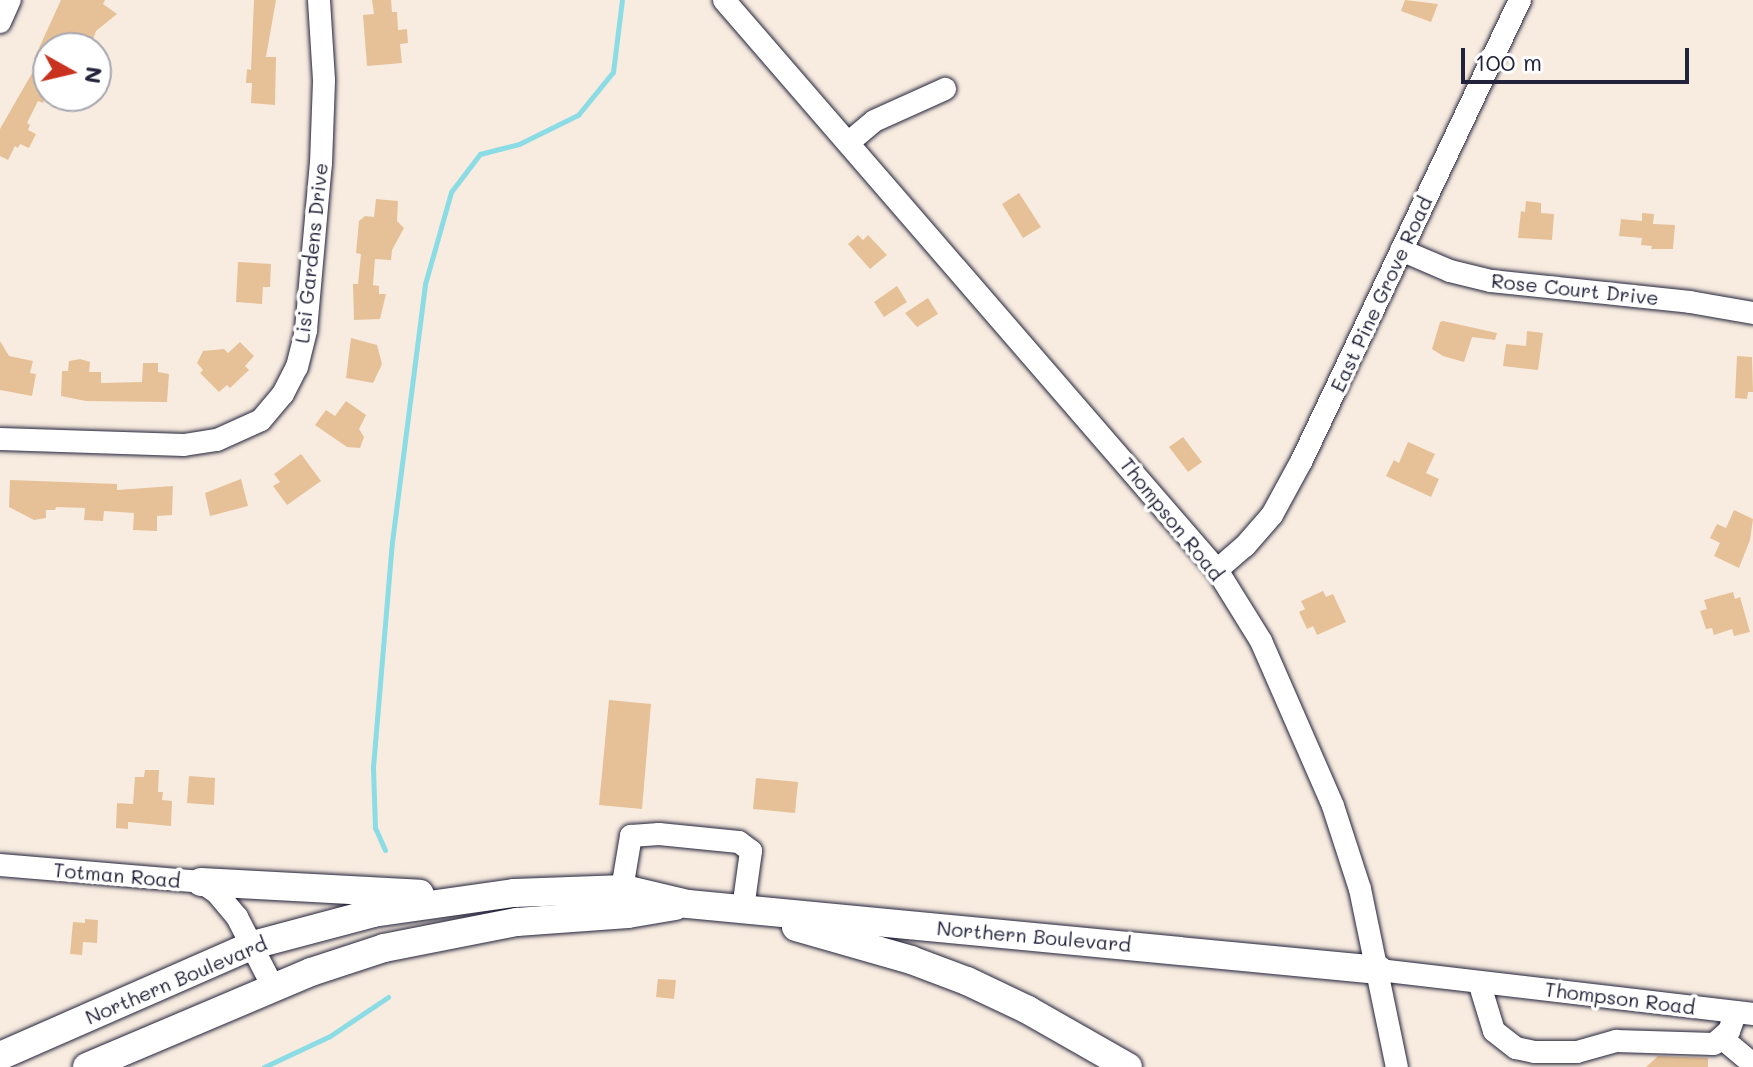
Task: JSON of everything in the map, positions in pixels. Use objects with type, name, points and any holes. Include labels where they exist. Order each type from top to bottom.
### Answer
[{"type":"main road","points":[[201,882],[473,896]]},
{"type":"main road","name":"Northern Boulevard","points":[[0,1056],[253,945],[340,920],[473,896],[622,889],[688,904],[1379,970]]},
{"type":"main road","name":"Northern Boulevard","points":[[87,1067],[311,972],[428,937],[517,922],[628,914],[688,904]]},
{"type":"main road","points":[[755,910],[793,926],[911,960],[967,981],[1028,1010],[1128,1067]]},
{"type":"street","points":[[0,22],[10,0]]},
{"type":"street","name":"Lisi Gardens Drive","points":[[0,439],[184,445],[217,440],[261,420],[283,394],[297,367],[307,315],[321,163],[324,80],[319,0]]},
{"type":"street","name":"Thompson Road","points":[[724,0],[1217,570],[1261,641],[1333,806],[1360,889],[1379,970],[1744,1013]]},
{"type":"street","name":"East Pine Grove Road","points":[[1217,570],[1245,546],[1272,515],[1302,460],[1520,0]]},
{"type":"street","points":[[848,143],[874,121],[945,89]]},
{"type":"street","name":"Rose Court Drive","points":[[1401,250],[1450,271],[1491,281],[1690,302],[1753,313]]},
{"type":"street","points":[[622,889],[631,836],[659,834],[739,842],[751,851],[755,910]]},
{"type":"street","name":"Totman Road","points":[[0,865],[201,882],[216,892],[237,917],[273,987]]},
{"type":"street","points":[[1379,970],[1397,1067]]},
{"type":"street","points":[[1479,982],[1494,1031],[1516,1048],[1535,1052],[1577,1052],[1616,1041],[1706,1044],[1723,1039],[1744,1013]]},
{"type":"street","points":[[1723,1039],[1753,1064]]},
{"type":"building","points":[[61,0],[105,0],[103,4],[117,14],[96,32],[46,32]]},
{"type":"building","points":[[254,0],[276,0],[266,57],[276,57],[275,105],[251,103],[252,83],[246,83],[247,69],[251,70]]},
{"type":"building","points":[[372,0],[391,0],[392,12],[397,12],[398,30],[407,29],[408,43],[400,44],[402,63],[367,66],[363,15],[374,14]]},
{"type":"building","points":[[1405,0],[1438,4],[1431,22],[1401,11]]},
{"type":"building","points":[[32,73],[32,112],[27,123],[30,125],[28,130],[36,134],[29,148],[20,144],[18,148],[15,146],[8,160],[0,156],[0,129]]},
{"type":"building","points":[[1019,193],[1041,227],[1023,238],[1002,204]]},
{"type":"building","points":[[376,199],[398,201],[397,221],[404,228],[392,250],[391,260],[375,259],[373,285],[379,286],[379,294],[386,294],[380,319],[354,320],[353,284],[358,284],[361,254],[356,253],[359,221],[365,216],[374,217]]},
{"type":"building","points":[[1526,201],[1541,203],[1541,213],[1554,214],[1552,240],[1518,238],[1521,211],[1525,212]]},
{"type":"building","points":[[1642,213],[1654,214],[1653,224],[1675,225],[1673,249],[1651,249],[1652,246],[1641,245],[1642,238],[1619,236],[1621,219],[1642,221]]},
{"type":"building","points":[[858,235],[863,240],[868,235],[887,255],[870,269],[848,244]]},
{"type":"building","points":[[238,262],[271,264],[270,287],[263,287],[262,304],[236,302]]},
{"type":"building","points":[[897,286],[907,302],[884,317],[874,302]]},
{"type":"building","points":[[928,298],[938,314],[917,327],[905,313]]},
{"type":"building","points":[[1440,322],[1497,333],[1495,340],[1472,337],[1464,362],[1443,356],[1432,349]]},
{"type":"building","points":[[1527,331],[1543,333],[1538,370],[1503,366],[1506,344],[1526,346]]},
{"type":"building","points":[[351,338],[377,345],[382,364],[373,383],[346,378]]},
{"type":"building","points":[[0,341],[9,356],[33,361],[30,373],[36,374],[32,396],[0,390]]},
{"type":"building","points":[[240,342],[254,356],[245,366],[249,370],[230,388],[227,385],[219,392],[200,373],[203,370],[197,363],[203,351],[224,349],[228,353]]},
{"type":"building","points":[[1737,356],[1752,357],[1753,392],[1748,392],[1747,399],[1735,398]]},
{"type":"building","points":[[80,359],[90,362],[89,372],[101,372],[101,383],[142,382],[143,363],[158,363],[158,372],[169,374],[167,402],[86,401],[61,396],[62,371],[68,371],[69,361]]},
{"type":"building","points":[[346,401],[366,415],[359,429],[364,437],[360,448],[347,447],[315,425],[326,410],[335,416]]},
{"type":"building","points":[[1183,437],[1202,462],[1188,472],[1169,447]]},
{"type":"building","points":[[1408,442],[1435,454],[1426,473],[1439,479],[1431,497],[1386,476],[1394,460],[1399,463]]},
{"type":"building","points":[[301,454],[321,481],[287,505],[273,486],[280,482],[274,474]]},
{"type":"building","points":[[241,479],[248,506],[210,516],[205,493]]},
{"type":"building","points":[[10,480],[117,484],[117,490],[173,486],[172,515],[157,516],[157,531],[133,530],[134,513],[104,511],[103,521],[84,520],[85,508],[56,507],[55,510],[46,510],[46,518],[34,520],[9,507]]},
{"type":"building","points":[[1734,510],[1753,519],[1750,540],[1739,568],[1714,556],[1720,543],[1710,538],[1717,524],[1726,528]]},
{"type":"building","points":[[1323,591],[1326,597],[1333,594],[1346,622],[1317,635],[1313,626],[1307,629],[1299,612],[1305,609],[1301,601]]},
{"type":"building","points":[[1733,592],[1735,599],[1740,597],[1750,632],[1734,636],[1732,629],[1714,635],[1712,628],[1706,629],[1700,611],[1707,609],[1704,600]]},
{"type":"building","points":[[609,700],[651,704],[642,809],[599,805]]},
{"type":"building","points":[[145,770],[159,770],[158,792],[163,792],[162,800],[172,801],[171,826],[128,822],[128,829],[116,828],[117,803],[133,804],[135,777],[144,777]]},
{"type":"building","points":[[189,776],[215,778],[214,805],[187,803]]},
{"type":"building","points":[[756,778],[798,782],[795,813],[753,809]]},
{"type":"building","points":[[85,919],[98,920],[97,943],[83,942],[82,955],[70,954],[73,922],[85,923]]},
{"type":"building","points":[[658,979],[676,980],[674,999],[656,997]]},
{"type":"building","points":[[1658,1056],[1708,1058],[1708,1067],[1646,1067]]},
{"type":"waterway","points":[[385,850],[375,828],[373,767],[392,542],[425,284],[451,192],[480,154],[519,144],[578,115],[613,72],[622,0]]},
{"type":"waterway","points":[[264,1067],[330,1036],[388,997]]}]
